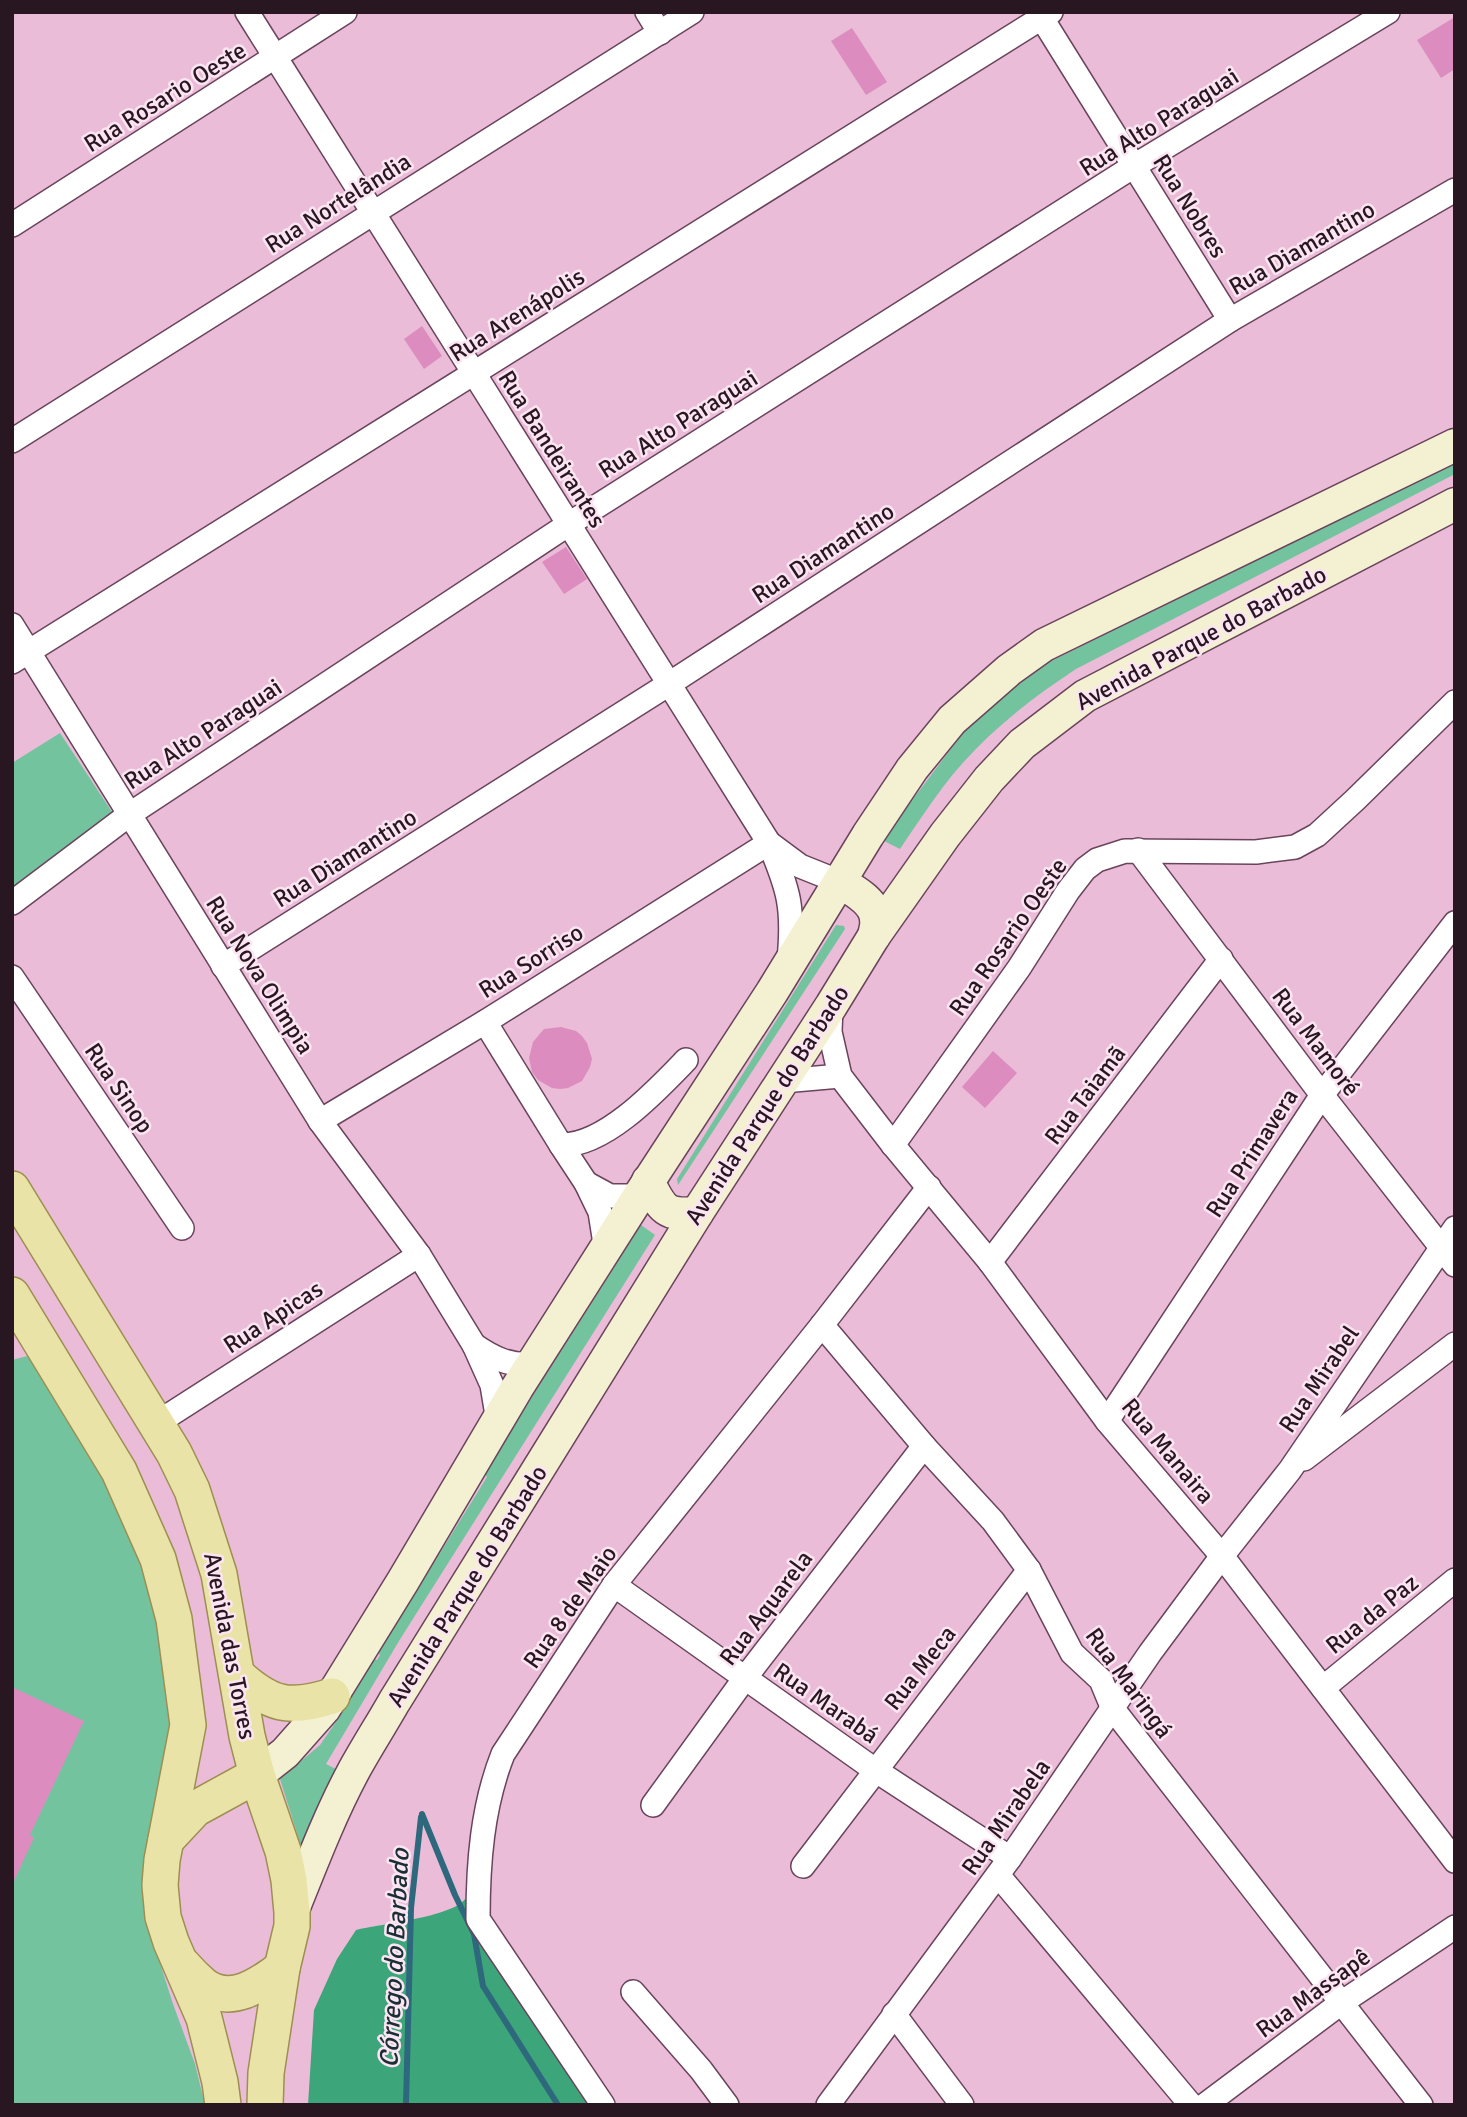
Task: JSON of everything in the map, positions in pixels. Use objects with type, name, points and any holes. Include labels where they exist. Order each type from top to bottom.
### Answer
[{"type":"main road","points":[[166,1840],[195,1809],[273,1765],[318,1717],[533,1364],[789,964],[867,835],[912,769],[952,720],[1009,670],[1044,645],[1455,445]]},
{"type":"main road","name":"Avenida Parque do Barbado","points":[[292,1912],[337,1804],[374,1737],[698,1213],[874,936],[945,835],[989,779],[1022,744],[1086,696],[1455,504]]},
{"type":"main road","points":[[840,882],[873,909],[876,918],[874,936]]},
{"type":"main road","name":"Avenida das Torres","points":[[12,1189],[156,1423],[192,1490],[213,1551],[222,1587],[247,1736],[257,1775],[284,1851],[292,1912],[292,1926],[282,1968],[266,2073],[265,2105]]},
{"type":"main road","points":[[643,1189],[671,1212],[679,1215],[698,1213]]},
{"type":"main road","name":"Avenida das Torres","points":[[12,1295],[119,1471],[158,1559],[174,1619],[188,1725],[160,1885],[163,1917],[204,2018],[223,2105]]},
{"type":"main road","points":[[237,1675],[261,1694],[280,1702],[304,1704],[332,1696]]},
{"type":"main road","points":[[180,1963],[205,1986],[219,1992],[243,1992],[282,1968]]},
{"type":"street","name":"Rua Bandeirantes","points":[[247,12],[769,843],[785,881],[790,905],[792,928],[789,964]]},
{"type":"street","name":"Rua Rosario Oeste","points":[[12,225],[345,12]]},
{"type":"street","points":[[647,12],[660,33]]},
{"type":"street","name":"Rua Nortelândia","points":[[12,441],[692,12]]},
{"type":"street","name":"Rua Alto Paraguai","points":[[12,903],[130,814],[569,524],[1134,166],[1388,12]]},
{"type":"street","name":"Rua Nobres","points":[[1043,14],[1230,320]]},
{"type":"street","name":"Rua Arenápolis","points":[[20,656],[1043,14]]},
{"type":"street","name":"Rua Diamantino","points":[[223,966],[669,684],[1230,320],[1455,190]]},
{"type":"street","name":"Rua Nova Olimpia","points":[[12,625],[20,656],[130,814],[320,1121],[419,1255],[474,1345],[492,1385],[498,1421]]},
{"type":"street","name":"Rua Rosario Oeste","points":[[893,1145],[1019,968],[1077,878],[1097,860],[1125,851],[1138,850],[1256,852],[1295,847],[1317,835],[1455,702]]},
{"type":"street","name":"Rua Bandeirantes","points":[[769,843],[800,866],[840,882]]},
{"type":"street","name":"Rua Sorriso","points":[[320,1121],[485,1022],[769,843]]},
{"type":"street","name":"Rua Mamoré","points":[[1138,850],[1322,1095],[1455,1265]]},
{"type":"street","name":"Rua Primavera","points":[[1107,1421],[1322,1095],[1455,923]]},
{"type":"street","name":"Rua Taiamã","points":[[990,1262],[1222,959]]},
{"type":"street","name":"Rua Sinop","points":[[12,977],[182,1228]]},
{"type":"street","name":"Rua Manaira","points":[[831,1006],[830,1032],[840,1076],[990,1262],[1107,1421],[1222,1556],[1455,1861]]},
{"type":"street","points":[[485,1022],[586,1183],[602,1218],[606,1250]]},
{"type":"street","points":[[561,1145],[575,1145],[616,1124],[648,1099],[686,1060]]},
{"type":"street","points":[[783,1081],[840,1076]]},
{"type":"street","points":[[586,1183],[610,1196],[643,1189]]},
{"type":"street","name":"Rua 8 de Maio","points":[[603,2105],[478,1919],[478,1882],[488,1799],[503,1754],[614,1585],[929,1187]]},
{"type":"street","name":"Rua Mirabel","points":[[1222,1556],[1290,1470],[1455,1228]]},
{"type":"street","name":"Rua Apicas","points":[[156,1423],[419,1255]]},
{"type":"street","name":"Rua Maringá","points":[[822,1325],[923,1446],[993,1521],[1029,1570],[1072,1653],[1101,1680],[1113,1709],[1422,2105]]},
{"type":"street","points":[[1290,1470],[1455,1344]]},
{"type":"street","name":"Rua Nova Olimpia","points":[[474,1345],[489,1356],[505,1362],[533,1364]]},
{"type":"street","name":"Rua Aquarela","points":[[653,1805],[745,1678],[923,1446]]},
{"type":"street","name":"Rua Mirabela","points":[[828,2105],[1004,1867],[1150,1653],[1222,1556]]},
{"type":"street","name":"Rua Meca","points":[[803,1866],[1029,1570]]},
{"type":"street","name":"Rua da Paz","points":[[1323,1688],[1455,1580]]},
{"type":"street","name":"Rua Marabá","points":[[614,1585],[875,1770],[1004,1867],[1191,2105]]},
{"type":"street","name":"Rua Massapê","points":[[1205,2105],[1341,2003],[1455,1927]]},
{"type":"street","points":[[633,1992],[701,2070],[727,2105]]},
{"type":"street","points":[[894,2014],[962,2105]]},
{"type":"green space","points":[[1455,463],[1455,474],[1076,669],[1021,708],[972,753],[943,787],[900,849],[884,841],[963,733],[1005,694],[1049,662]]},
{"type":"green space","points":[[60,733],[114,815],[12,893],[12,763]]},
{"type":"green space","points":[[836,925],[844,926],[845,929],[678,1185],[677,1179]]},
{"type":"green space","points":[[641,1225],[655,1235],[399,1641],[326,1764],[336,1769],[301,1846],[280,1779],[320,1745],[374,1659],[377,1660],[380,1655],[378,1653],[487,1477],[484,1473]]},
{"type":"green space","points":[[35,1354],[150,1555],[175,1679],[150,1932],[195,2064],[205,2105],[12,2105],[12,1360]]},
{"type":"green space","points":[[465,1899],[486,1939],[590,2105],[308,2105],[314,2010],[337,1959],[356,1930],[446,1911]]},
{"type":"building","points":[[1455,17],[1455,69],[1441,78],[1417,40]]},
{"type":"building","points":[[852,28],[887,82],[866,95],[831,41]]},
{"type":"building","points":[[422,326],[442,356],[424,369],[404,339]]},
{"type":"building","points":[[566,547],[587,579],[564,594],[542,562]]},
{"type":"building","points":[[561,1027],[576,1031],[582,1036],[592,1059],[582,1081],[560,1089],[552,1088],[538,1080],[532,1072],[529,1058],[533,1042],[544,1029]]},
{"type":"building","points":[[993,1051],[1017,1073],[985,1108],[962,1087]]},
{"type":"building","points":[[12,1687],[84,1721],[30,1835],[34,1838],[12,1885]]},
{"type":"waterway","points":[[422,1814],[474,1934],[483,1986],[558,2105]]},
{"type":"waterway","name":"Córrego do Barbado","points":[[406,2105],[411,1908],[421,1817]]}]
